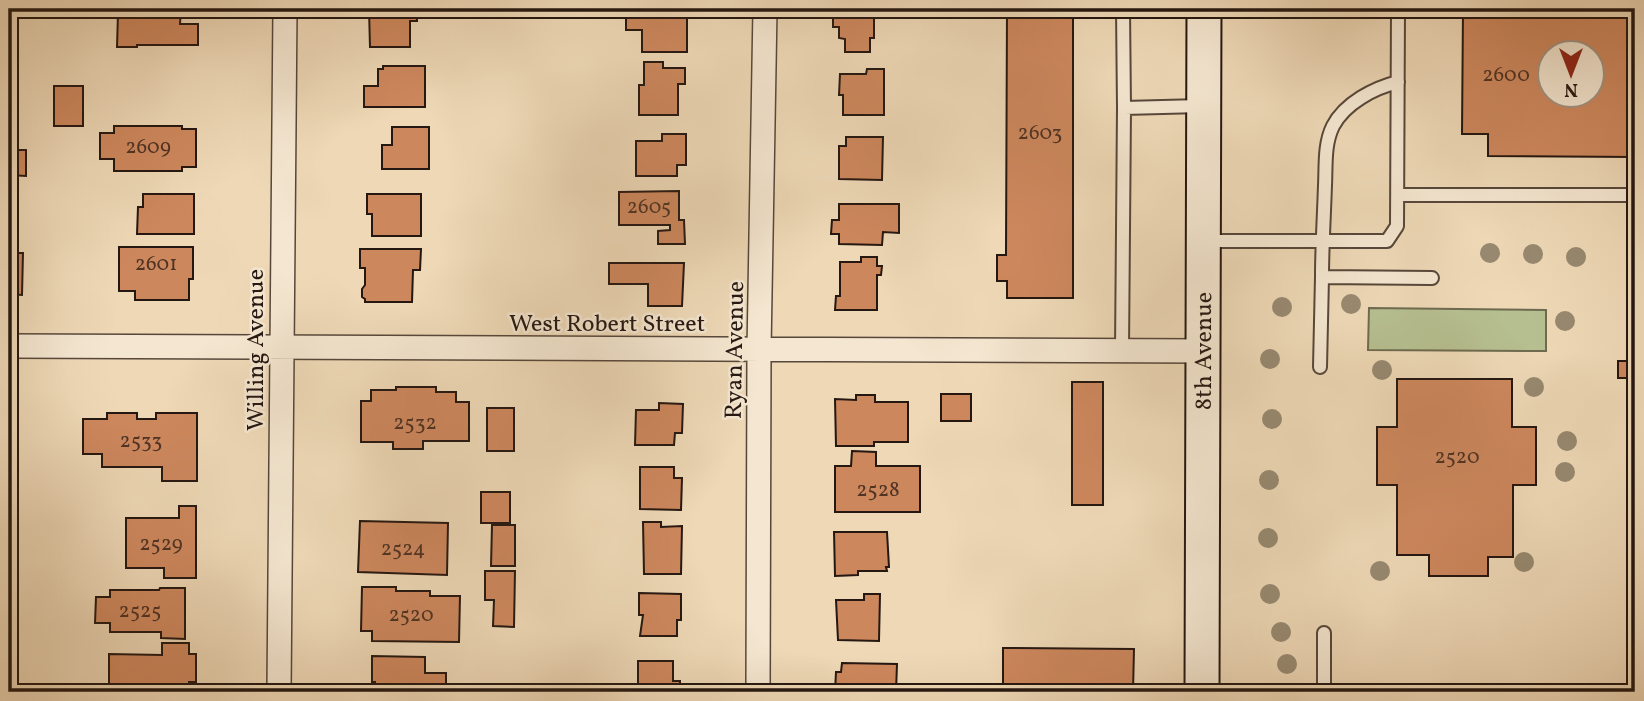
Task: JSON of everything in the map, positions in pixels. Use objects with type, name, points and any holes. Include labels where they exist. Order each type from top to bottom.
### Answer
[{"type":"main road","name":"8th Avenue","points":[[1202,692],[1205,9]]},
{"type":"street","name":"Willing Avenue","points":[[279,692],[285,9]]},
{"type":"street","name":"Ryan Avenue","points":[[758,692],[759,350],[765,9]]},
{"type":"street","name":"West Robert Street","points":[[9,346],[1205,351]]},
{"type":"lane","points":[[1122,351],[1123,9]]},
{"type":"lane","points":[[1205,241],[1387,241],[1397,226],[1398,9]]},
{"type":"lane","points":[[1320,367],[1326,155],[1333,125],[1367,94],[1379,87],[1398,82]]},
{"type":"lane","points":[[1124,108],[1205,106]]},
{"type":"lane","points":[[1398,195],[1635,195]]},
{"type":"lane","points":[[1322,277],[1432,278]]},
{"type":"lane","points":[[1325,634],[1325,692]]},
{"type":"green space","points":[[1369,308],[1546,310],[1546,351],[1368,350]]},
{"type":"building","points":[[60,9],[181,9],[180,24],[198,24],[198,45],[117,47],[118,13],[59,13]]},
{"type":"building","points":[[369,9],[417,9],[417,21],[410,21],[410,47],[370,47]]},
{"type":"building","points":[[680,9],[681,15],[687,15],[687,52],[642,52],[642,30],[626,30],[626,10]]},
{"type":"building","points":[[839,9],[874,9],[874,38],[870,38],[870,52],[845,52],[845,39],[839,38],[839,27],[833,27],[833,15],[839,15]]},
{"type":"building","points":[[1007,9],[1073,9],[1073,298],[1007,298],[1007,281],[997,281],[997,255],[1006,255]]},
{"type":"building","points":[[1463,9],[1635,9],[1635,157],[1488,156],[1488,134],[1462,134]]},
{"type":"building","points":[[644,62],[663,62],[663,68],[685,68],[685,84],[678,84],[678,115],[639,115],[639,85],[644,85]]},
{"type":"building","points":[[383,66],[425,66],[425,107],[364,107],[364,86],[378,86],[378,69],[383,69]]},
{"type":"building","points":[[867,69],[884,69],[884,115],[843,115],[843,95],[839,95],[840,74],[866,74]]},
{"type":"building","points":[[54,86],[83,86],[83,126],[54,126]]},
{"type":"building","points":[[114,126],[182,126],[182,129],[196,129],[196,167],[182,167],[182,171],[114,171],[114,159],[100,159],[100,133],[114,133]]},
{"type":"building","points":[[392,127],[429,127],[429,169],[382,169],[382,145],[392,145]]},
{"type":"building","points":[[662,134],[686,134],[686,165],[677,165],[677,176],[636,176],[636,141],[662,141]]},
{"type":"building","points":[[846,137],[883,137],[882,180],[839,179],[839,146],[846,146]]},
{"type":"building","points":[[9,150],[26,150],[26,176],[9,175]]},
{"type":"building","points":[[679,191],[679,220],[684,220],[685,244],[658,244],[658,231],[670,230],[670,225],[619,225],[619,192]]},
{"type":"building","points":[[143,194],[194,194],[194,234],[137,234],[138,207],[143,207]]},
{"type":"building","points":[[367,194],[421,194],[421,236],[372,236],[372,214],[367,214]]},
{"type":"building","points":[[839,204],[899,204],[899,233],[883,232],[882,245],[839,244],[839,234],[831,234],[832,220],[839,220]]},
{"type":"building","points":[[119,247],[193,247],[193,279],[189,279],[189,300],[135,300],[135,291],[119,291]]},
{"type":"building","points":[[360,249],[421,249],[420,270],[413,270],[412,302],[365,302],[362,289],[365,285],[365,268],[360,268]]},
{"type":"building","points":[[9,253],[23,253],[22,295],[9,294]]},
{"type":"building","points":[[861,257],[877,257],[877,266],[882,266],[881,275],[877,275],[877,310],[835,310],[836,296],[840,296],[840,262],[861,262]]},
{"type":"building","points":[[609,263],[684,263],[682,306],[648,306],[648,284],[609,284]]},
{"type":"building","points":[[1618,361],[1635,361],[1635,378],[1618,378]]},
{"type":"building","points":[[1397,379],[1512,379],[1512,427],[1536,427],[1536,485],[1513,485],[1513,557],[1488,557],[1488,576],[1429,576],[1429,555],[1397,555],[1397,485],[1377,485],[1377,427],[1397,427]]},
{"type":"building","points":[[1072,382],[1103,382],[1103,505],[1072,505]]},
{"type":"building","points":[[396,387],[436,387],[436,392],[456,392],[456,402],[469,402],[469,441],[423,441],[423,449],[393,449],[393,442],[361,442],[361,401],[371,401],[371,390],[396,390]]},
{"type":"building","points":[[941,394],[971,394],[971,421],[941,421]]},
{"type":"building","points":[[856,395],[875,395],[875,402],[908,402],[908,442],[874,442],[874,446],[836,446],[835,399],[856,400]]},
{"type":"building","points":[[659,403],[683,404],[682,433],[675,433],[674,445],[635,445],[636,410],[659,410]]},
{"type":"building","points":[[487,408],[514,408],[514,451],[487,451]]},
{"type":"building","points":[[107,413],[137,413],[137,419],[156,419],[156,413],[197,413],[197,481],[162,481],[162,467],[102,467],[102,454],[83,454],[83,419],[107,419]]},
{"type":"building","points":[[852,451],[876,452],[876,466],[920,466],[920,512],[835,512],[835,466],[851,466]]},
{"type":"building","points":[[640,467],[674,467],[674,478],[682,478],[681,510],[640,509]]},
{"type":"building","points":[[481,492],[510,492],[510,523],[481,523]]},
{"type":"building","points":[[179,506],[196,506],[196,578],[164,578],[164,568],[126,568],[126,518],[179,518]]},
{"type":"building","points":[[360,521],[448,523],[447,575],[358,572]]},
{"type":"building","points":[[643,522],[661,522],[661,527],[682,526],[681,574],[644,574]]},
{"type":"building","points":[[492,525],[515,525],[515,566],[491,566]]},
{"type":"building","points":[[834,532],[887,532],[887,571],[858,571],[858,575],[835,576]]},
{"type":"building","points":[[485,571],[515,571],[514,627],[493,626],[494,600],[485,600]]},
{"type":"building","points":[[362,587],[396,587],[396,591],[430,591],[430,596],[460,596],[459,642],[372,641],[372,631],[361,631]]},
{"type":"building","points":[[185,588],[185,639],[161,638],[161,632],[110,632],[110,623],[95,623],[96,597],[110,597],[110,590]]},
{"type":"building","points":[[639,593],[681,594],[681,620],[677,620],[677,636],[640,636],[643,615],[639,615]]},
{"type":"building","points":[[864,594],[880,594],[879,641],[838,640],[836,600],[864,600]]},
{"type":"building","points":[[162,643],[189,643],[189,654],[196,654],[196,682],[189,682],[189,692],[109,692],[109,654],[162,655]]},
{"type":"building","points":[[1003,648],[1134,649],[1133,692],[1003,692]]},
{"type":"building","points":[[372,656],[425,657],[425,673],[446,673],[446,689],[436,689],[436,692],[375,692],[375,682],[372,682]]},
{"type":"building","points":[[638,661],[673,661],[673,681],[680,681],[680,692],[638,692]]},
{"type":"building","points":[[842,663],[897,664],[896,692],[835,692],[836,672],[841,672]]}]
